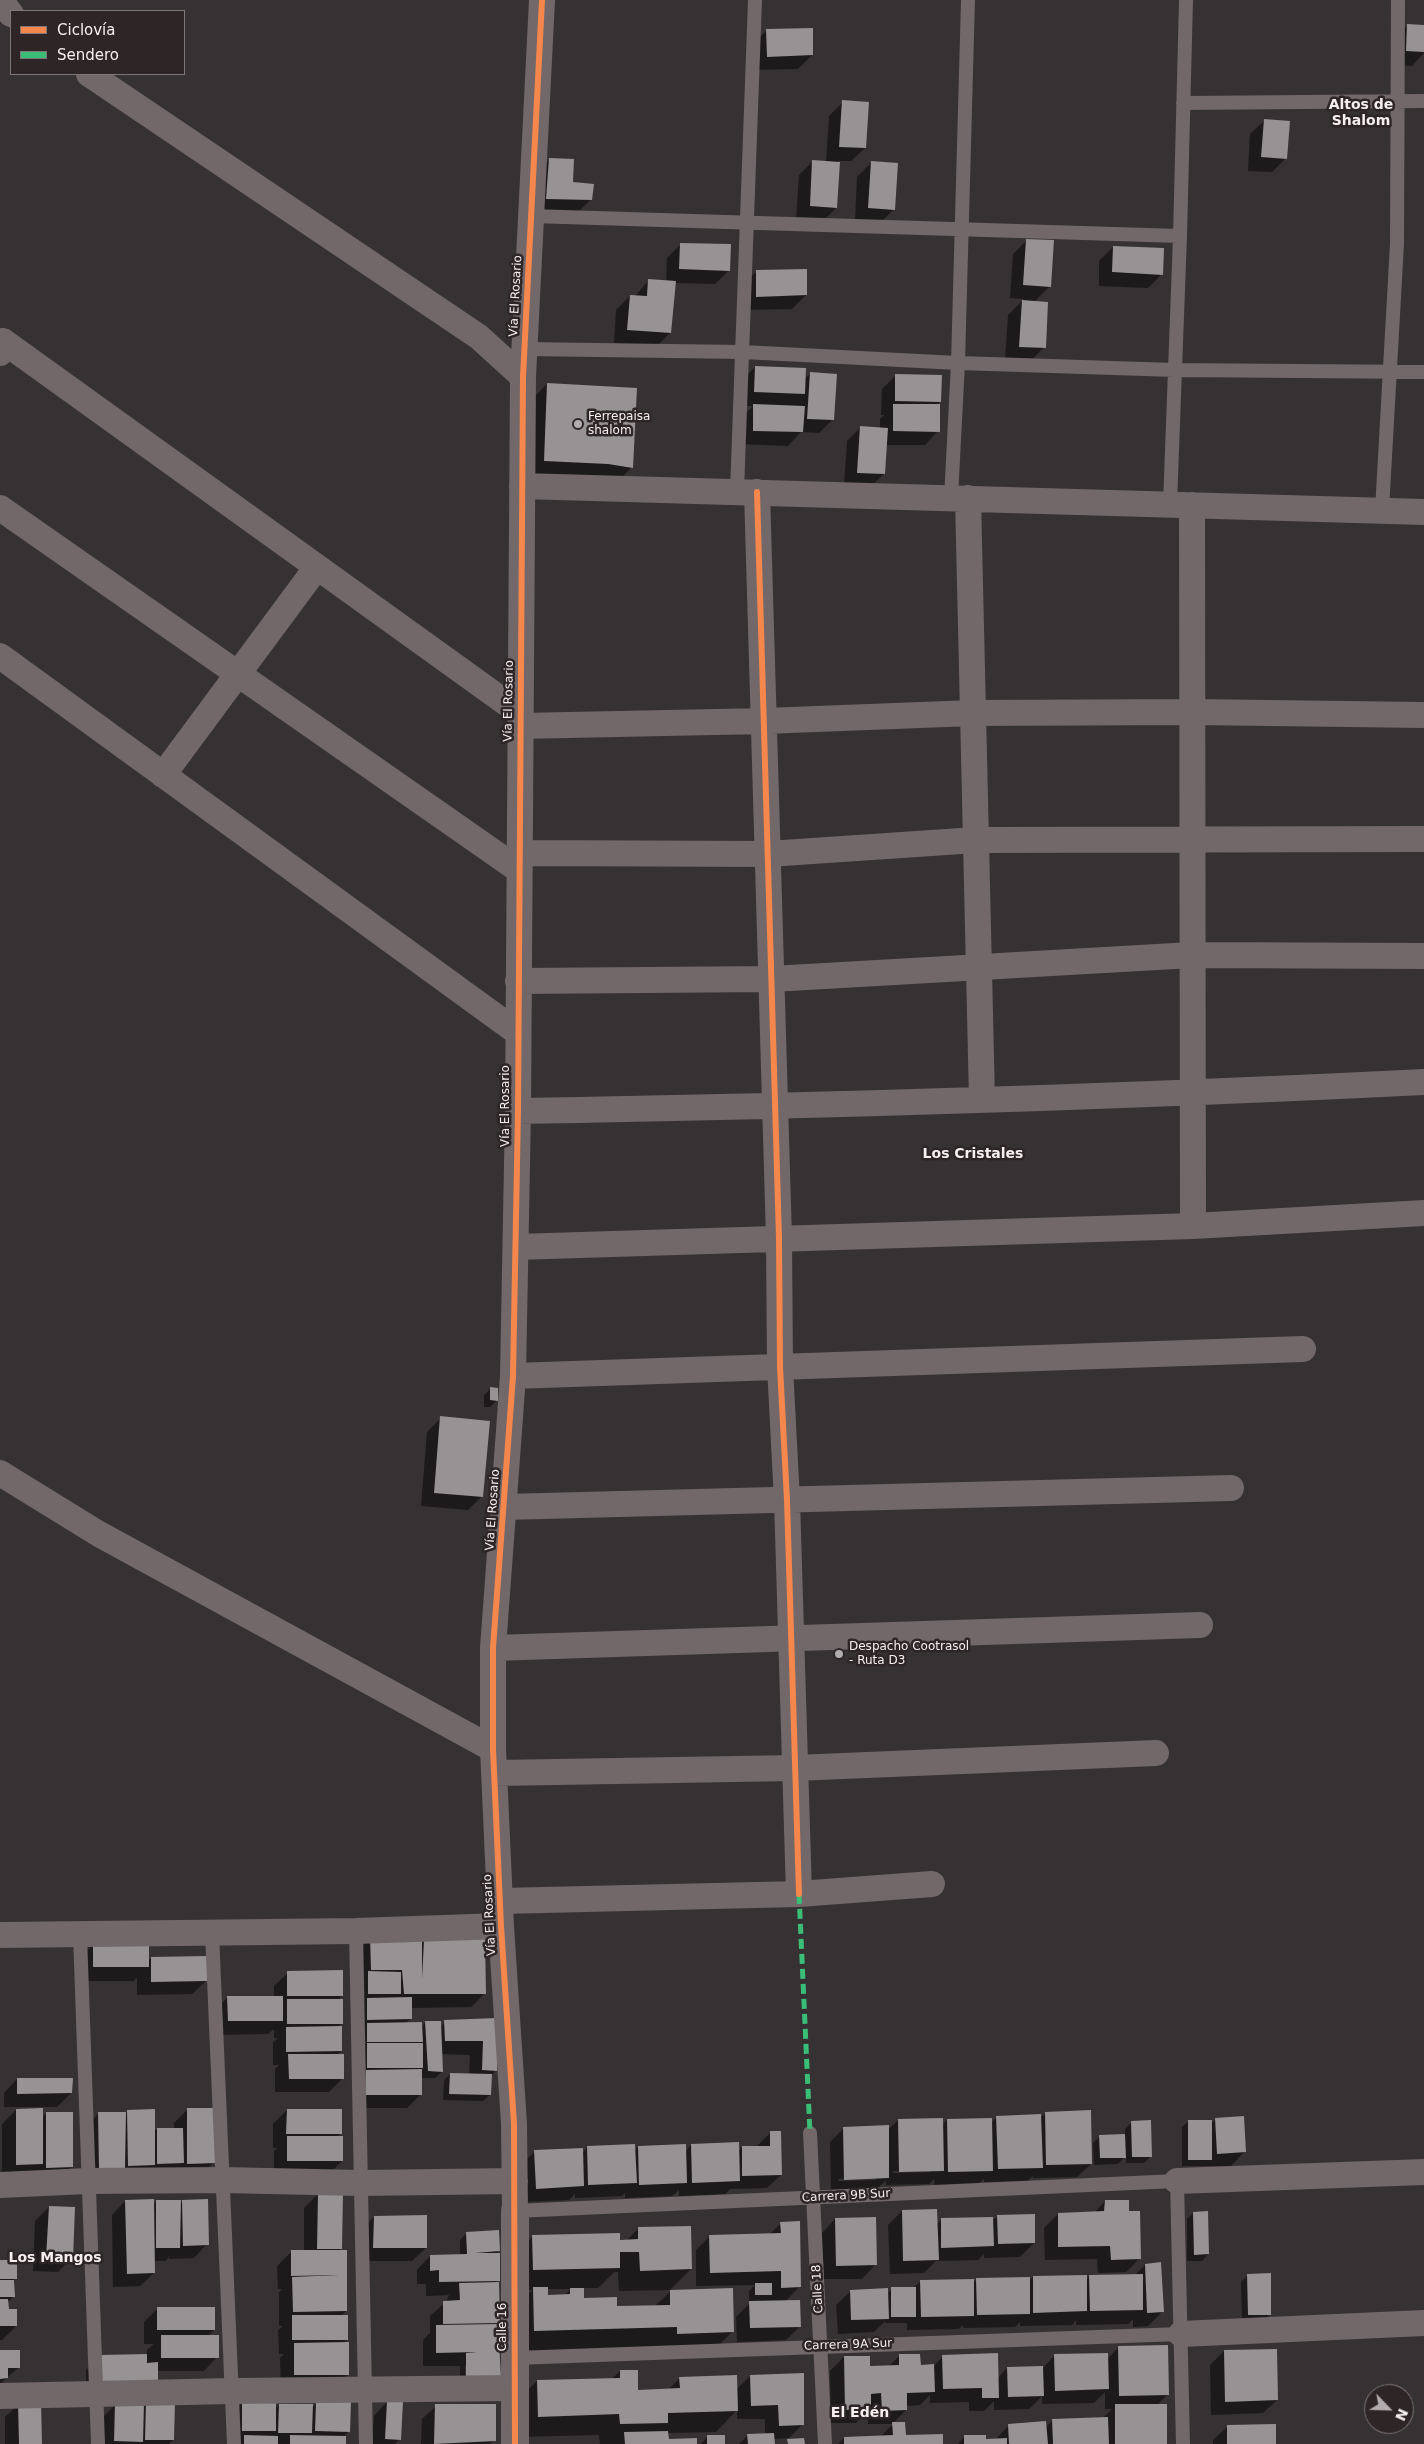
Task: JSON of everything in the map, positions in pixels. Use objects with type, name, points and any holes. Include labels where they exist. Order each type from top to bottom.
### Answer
[{"type":"street","points":[[0,0],[10,13]]},
{"type":"street","name":"Vía El Rosario","points":[[515,2211],[514,2124],[501,1914],[495,1761],[493,1648],[505,1507],[513,1376],[518,1111],[517,1032],[523,377],[542,0]]},
{"type":"street","points":[[90,75],[479,337],[523,377]]},
{"type":"street","points":[[0,353],[3,341],[317,567],[520,719],[764,721],[973,713],[1192,712],[1424,715]]},
{"type":"street","points":[[522,486],[1424,512]]},
{"type":"street","points":[[747,492],[764,721],[776,1107],[780,1367],[787,1500],[799,1894]]},
{"type":"street","points":[[959,498],[973,713],[982,1100]]},
{"type":"street","points":[[1181,504],[1192,712],[1193,1226]]},
{"type":"street","points":[[0,508],[238,674],[519,862],[768,854],[976,840],[1424,839]]},
{"type":"street","points":[[164,775],[317,567]]},
{"type":"street","points":[[0,656],[517,1032]]},
{"type":"street","points":[[518,981],[772,979],[1192,955],[1424,956]]},
{"type":"street","points":[[518,1111],[776,1107],[1192,1094],[1424,1082]]},
{"type":"street","points":[[516,1247],[1193,1226],[1424,1213]]},
{"type":"street","points":[[513,1376],[1303,1349]]},
{"type":"street","points":[[0,1473],[99,1534],[495,1761],[795,1768],[1156,1753]]},
{"type":"street","points":[[505,1507],[1231,1488]]},
{"type":"street","points":[[493,1648],[792,1640],[1200,1625]]},
{"type":"street","points":[[0,1935],[356,1931],[501,1914],[932,1884]]},
{"type":"street","points":[[1177,2181],[1424,2172]]},
{"type":"street","points":[[0,2185],[88,2181],[222,2180],[360,2183],[515,2181]]},
{"type":"street","name":"Calle 16","points":[[515,2211],[515,2444]]},
{"type":"street","points":[[1181,2334],[1424,2323]]},
{"type":"street","points":[[0,2396],[515,2388]]},
{"type":"lane","points":[[747,492],[743,352],[755,0]]},
{"type":"lane","points":[[959,498],[958,363],[968,0]]},
{"type":"lane","points":[[1181,504],[1175,370],[1186,0]]},
{"type":"lane","points":[[1382,510],[1397,244],[1398,0]]},
{"type":"lane","points":[[1183,103],[1424,101]]},
{"type":"lane","points":[[531,216],[1180,236]]},
{"type":"lane","points":[[524,349],[743,352],[958,363],[1175,370],[1424,372]]},
{"type":"lane","points":[[356,1931],[366,2444]]},
{"type":"lane","points":[[212,1933],[234,2444]]},
{"type":"lane","points":[[80,1935],[98,2444]]},
{"type":"lane","name":"Calle 18","points":[[810,2133],[824,2444]]},
{"type":"lane","points":[[1177,2181],[1183,2444]]},
{"type":"lane","name":"Carrera 9B Sur","points":[[515,2211],[1177,2181]]},
{"type":"lane","name":"Carrera 9A Sur","points":[[515,2358],[820,2345],[1181,2334]]},
{"type":"building","points":[[1407,24],[1424,25],[1424,52],[1406,51]]},
{"type":"building","points":[[813,28],[813,55],[767,57],[766,29]]},
{"type":"building","points":[[842,100],[869,102],[866,148],[839,147]]},
{"type":"building","points":[[1264,119],[1290,121],[1287,159],[1261,157]]},
{"type":"building","points":[[549,158],[574,159],[573,182],[594,184],[592,200],[546,199]]},
{"type":"building","points":[[812,160],[840,162],[837,208],[810,206]]},
{"type":"building","points":[[871,161],[898,163],[895,210],[868,208]]},
{"type":"building","points":[[1026,239],[1054,240],[1051,287],[1023,285]]},
{"type":"building","points":[[680,243],[731,244],[730,271],[679,269]]},
{"type":"building","points":[[1113,246],[1164,248],[1163,275],[1112,272]]},
{"type":"building","points":[[807,269],[807,295],[756,297],[756,270]]},
{"type":"building","points":[[648,279],[676,281],[671,333],[627,330],[630,295],[647,296]]},
{"type":"building","points":[[1022,300],[1048,302],[1046,348],[1019,347]]},
{"type":"building","points":[[755,366],[806,368],[805,394],[754,392]]},
{"type":"building","points":[[810,372],[837,374],[834,420],[807,419]]},
{"type":"building","points":[[895,374],[942,375],[941,402],[895,401]]},
{"type":"building","name":"Ferrepaisa shalom","points":[[547,383],[637,388],[633,468],[608,464],[544,461]]},
{"type":"building","points":[[753,404],[805,406],[803,432],[753,431]]},
{"type":"building","points":[[893,404],[940,404],[940,432],[893,431]]},
{"type":"building","points":[[860,426],[888,428],[885,474],[857,473]]},
{"type":"building","points":[[490,1387],[498,1388],[498,1401],[490,1400]]},
{"type":"building","points":[[440,1416],[490,1421],[483,1497],[434,1493]]},
{"type":"building","points":[[370,1936],[422,1937],[422,1979],[424,1940],[485,1939],[486,1994],[404,1994],[402,1970],[371,1970]]},
{"type":"building","points":[[93,1942],[149,1942],[149,1967],[93,1967]]},
{"type":"building","points":[[207,1956],[207,1981],[151,1982],[151,1957]]},
{"type":"building","points":[[343,1970],[343,1996],[287,1996],[287,1971]]},
{"type":"building","points":[[368,1971],[401,1972],[401,1994],[368,1994]]},
{"type":"building","points":[[227,1996],[283,1996],[283,2021],[228,2021]]},
{"type":"building","points":[[412,1997],[412,2019],[367,2020],[367,1998]]},
{"type":"building","points":[[287,1999],[343,1999],[343,2024],[287,2024]]},
{"type":"building","points":[[497,2018],[497,2071],[482,2070],[483,2041],[445,2041],[444,2020]]},
{"type":"building","points":[[425,2021],[441,2021],[443,2072],[428,2071]]},
{"type":"building","points":[[422,2022],[423,2042],[367,2042],[367,2023]]},
{"type":"building","points":[[342,2026],[342,2051],[286,2052],[286,2027]]},
{"type":"building","points":[[367,2043],[423,2043],[423,2068],[367,2068]]},
{"type":"building","points":[[288,2054],[344,2054],[344,2079],[289,2079]]},
{"type":"building","points":[[422,2069],[422,2095],[366,2095],[366,2070]]},
{"type":"building","points":[[450,2073],[492,2074],[491,2095],[449,2094]]},
{"type":"building","points":[[17,2078],[73,2078],[72,2093],[17,2094]]},
{"type":"building","points":[[43,2108],[43,2164],[16,2165],[16,2109]]},
{"type":"building","points":[[187,2108],[215,2108],[215,2163],[187,2164]]},
{"type":"building","points":[[155,2109],[155,2165],[128,2166],[127,2110]]},
{"type":"building","points":[[287,2109],[342,2109],[342,2134],[286,2134]]},
{"type":"building","points":[[1091,2110],[1092,2164],[1046,2165],[1045,2112]]},
{"type":"building","points":[[46,2112],[73,2112],[73,2167],[46,2168]]},
{"type":"building","points":[[98,2112],[126,2112],[125,2168],[99,2169]]},
{"type":"building","points":[[1041,2114],[1043,2168],[998,2169],[996,2116]]},
{"type":"building","points":[[1244,2116],[1246,2152],[1217,2154],[1215,2118]]},
{"type":"building","points":[[943,2118],[944,2171],[899,2172],[898,2119]]},
{"type":"building","points":[[992,2118],[993,2171],[948,2172],[947,2119]]},
{"type":"building","points":[[1151,2120],[1152,2157],[1132,2157],[1131,2121]]},
{"type":"building","points":[[1188,2120],[1212,2120],[1212,2160],[1188,2160]]},
{"type":"building","points":[[889,2125],[889,2178],[844,2180],[843,2127]]},
{"type":"building","points":[[157,2128],[183,2128],[184,2163],[157,2164]]},
{"type":"building","points":[[770,2131],[781,2131],[782,2175],[742,2176],[742,2146],[770,2146]]},
{"type":"building","points":[[1125,2134],[1126,2158],[1100,2158],[1099,2135]]},
{"type":"building","points":[[287,2136],[343,2136],[343,2161],[287,2161]]},
{"type":"building","points":[[739,2142],[740,2181],[692,2183],[691,2144]]},
{"type":"building","points":[[635,2144],[637,2183],[588,2185],[587,2146]]},
{"type":"building","points":[[686,2144],[687,2183],[639,2185],[638,2146]]},
{"type":"building","points":[[583,2148],[584,2186],[536,2189],[534,2150]]},
{"type":"building","points":[[318,2193],[343,2193],[342,2249],[317,2249]]},
{"type":"building","points":[[154,2199],[155,2273],[127,2274],[125,2200]]},
{"type":"building","points":[[208,2199],[209,2245],[183,2246],[182,2200]]},
{"type":"building","points":[[156,2200],[181,2200],[180,2248],[156,2248]]},
{"type":"building","points":[[1105,2200],[1129,2200],[1129,2211],[1140,2211],[1141,2259],[1111,2260],[1110,2246],[1058,2247],[1058,2213],[1104,2211]]},
{"type":"building","points":[[49,2206],[75,2207],[73,2259],[46,2258]]},
{"type":"building","points":[[937,2209],[939,2260],[903,2261],[902,2210]]},
{"type":"building","points":[[1208,2211],[1209,2254],[1194,2255],[1193,2212]]},
{"type":"building","points":[[1035,2214],[1035,2243],[998,2244],[997,2215]]},
{"type":"building","points":[[427,2215],[427,2248],[373,2248],[374,2216]]},
{"type":"building","points":[[876,2217],[877,2265],[836,2266],[835,2218]]},
{"type":"building","points":[[993,2217],[994,2246],[941,2248],[941,2218]]},
{"type":"building","points":[[800,2221],[801,2287],[781,2288],[781,2271],[710,2273],[709,2235],[781,2233],[780,2222]]},
{"type":"building","points":[[691,2226],[692,2269],[640,2271],[639,2252],[620,2252],[620,2268],[533,2270],[532,2235],[620,2233],[620,2240],[638,2239],[638,2227]]},
{"type":"building","points":[[499,2230],[500,2251],[475,2253],[500,2253],[500,2281],[439,2282],[439,2270],[430,2271],[430,2255],[467,2254],[466,2232]]},
{"type":"building","points":[[291,2250],[347,2250],[347,2311],[293,2312],[292,2277],[339,2275],[291,2276]]},
{"type":"building","points":[[0,2260],[17,2260],[17,2279],[0,2279]]},
{"type":"building","points":[[1161,2262],[1164,2312],[1147,2313],[1145,2264]]},
{"type":"building","points":[[1271,2273],[1271,2315],[1248,2315],[1247,2274]]},
{"type":"building","points":[[1143,2274],[1143,2310],[1090,2311],[1089,2275]]},
{"type":"building","points":[[1087,2275],[1087,2311],[1033,2313],[1033,2276]]},
{"type":"building","points":[[1030,2277],[1030,2314],[977,2315],[976,2278]]},
{"type":"building","points":[[974,2279],[974,2316],[921,2317],[920,2280]]},
{"type":"building","points":[[0,2280],[14,2280],[15,2297],[0,2297]]},
{"type":"building","points":[[499,2282],[500,2323],[443,2324],[443,2301],[460,2300],[459,2283]]},
{"type":"building","points":[[755,2283],[772,2283],[772,2295],[755,2295]]},
{"type":"building","points":[[533,2287],[548,2287],[548,2295],[570,2294],[570,2288],[584,2288],[584,2298],[617,2297],[617,2306],[670,2305],[670,2290],[733,2288],[734,2332],[677,2334],[677,2327],[534,2331]]},
{"type":"building","points":[[891,2287],[916,2287],[916,2317],[891,2317]]},
{"type":"building","points":[[888,2288],[889,2319],[851,2320],[850,2290]]},
{"type":"building","points":[[0,2299],[8,2299],[9,2309],[17,2309],[17,2326],[0,2326]]},
{"type":"building","points":[[800,2300],[801,2327],[750,2328],[749,2301]]},
{"type":"building","points":[[157,2307],[215,2307],[215,2330],[157,2330]]},
{"type":"building","points":[[292,2315],[348,2315],[348,2340],[292,2340]]},
{"type":"building","points":[[498,2324],[501,2378],[466,2379],[466,2353],[477,2352],[436,2353],[436,2325]]},
{"type":"building","points":[[161,2335],[219,2335],[219,2358],[161,2358]]},
{"type":"building","points":[[349,2342],[349,2375],[294,2375],[294,2343]]},
{"type":"building","points":[[1168,2345],[1169,2395],[1119,2396],[1118,2346]]},
{"type":"building","points":[[1277,2349],[1278,2400],[1225,2402],[1224,2350]]},
{"type":"building","points":[[0,2350],[20,2350],[20,2368],[8,2368],[8,2378],[0,2379]]},
{"type":"building","points":[[998,2353],[999,2398],[982,2398],[982,2388],[943,2389],[942,2355]]},
{"type":"building","points":[[1108,2353],[1109,2389],[1055,2391],[1054,2354]]},
{"type":"building","points":[[147,2354],[147,2363],[158,2362],[158,2385],[100,2385],[100,2355]]},
{"type":"building","points":[[899,2354],[920,2354],[921,2365],[934,2364],[935,2392],[907,2393],[907,2410],[882,2411],[881,2393],[871,2394],[871,2409],[845,2410],[844,2356],[870,2356],[870,2366],[899,2365]]},
{"type":"building","points":[[1043,2366],[1044,2396],[1008,2397],[1007,2367]]},
{"type":"building","points":[[620,2370],[638,2370],[638,2390],[680,2388],[679,2377],[737,2375],[738,2411],[668,2413],[668,2423],[620,2424],[619,2414],[538,2417],[537,2380],[620,2378]]},
{"type":"building","points":[[804,2373],[804,2425],[779,2426],[778,2405],[751,2406],[750,2375]]},
{"type":"building","points":[[146,2401],[175,2402],[174,2440],[145,2440]]},
{"type":"building","points":[[387,2401],[403,2402],[401,2440],[385,2439]]},
{"type":"building","points":[[18,2402],[41,2402],[42,2444],[19,2444]]},
{"type":"building","points":[[242,2402],[276,2402],[276,2431],[242,2431]]},
{"type":"building","points":[[316,2402],[351,2402],[350,2432],[315,2431]]},
{"type":"building","points":[[115,2403],[144,2403],[143,2442],[114,2441]]},
{"type":"building","points":[[279,2404],[313,2404],[312,2433],[278,2433]]},
{"type":"building","points":[[435,2404],[496,2404],[496,2441],[434,2444]]},
{"type":"building","points":[[1115,2404],[1167,2404],[1167,2444],[1115,2444]]},
{"type":"building","points":[[1108,2417],[1109,2444],[1053,2444],[1052,2419]]},
{"type":"building","points":[[1046,2421],[1048,2444],[1009,2444],[1008,2424]]},
{"type":"building","points":[[892,2422],[905,2422],[906,2435],[943,2434],[943,2444],[844,2444],[844,2437],[893,2435]]},
{"type":"building","points":[[1276,2424],[1276,2444],[1227,2444],[1227,2425]]},
{"type":"building","points":[[668,2431],[669,2439],[697,2438],[697,2444],[625,2444],[624,2432]]},
{"type":"building","points":[[774,2433],[775,2444],[748,2444],[747,2434]]},
{"type":"building","points":[[244,2435],[278,2436],[278,2444],[244,2444]]},
{"type":"building","points":[[290,2435],[346,2436],[346,2444],[290,2444]]},
{"type":"building","points":[[707,2435],[725,2435],[725,2444],[707,2444]]},
{"type":"building","points":[[964,2435],[986,2435],[986,2439],[1007,2438],[1007,2444],[964,2444]]},
{"type":"building","points":[[804,2438],[805,2444],[788,2444],[787,2439]]},
{"type":"marked path","points":[[799,1894],[810,2133]]},
{"type":"cycle path","points":[[515,2444],[514,2124],[501,1926],[493,1749],[493,1648],[513,1376],[518,1111],[523,377],[542,0]]},
{"type":"cycle path","points":[[757,492],[779,1238],[780,1367],[787,1500],[799,1894]]},
{"type":"place","name":"Ferrepaisa shalom","points":[[578,424]]},
{"type":"place","name":"Despacho Cootrasol - Ruta D3","points":[[839,1654]]},
{"type":"district","name":"Altos de Shalom","points":[[1361,114]]},
{"type":"district","name":"Los Cristales","points":[[973,1154]]},
{"type":"district","name":"Los Mangos","points":[[55,2258]]},
{"type":"district","name":"El Edén","points":[[860,2413]]}]
